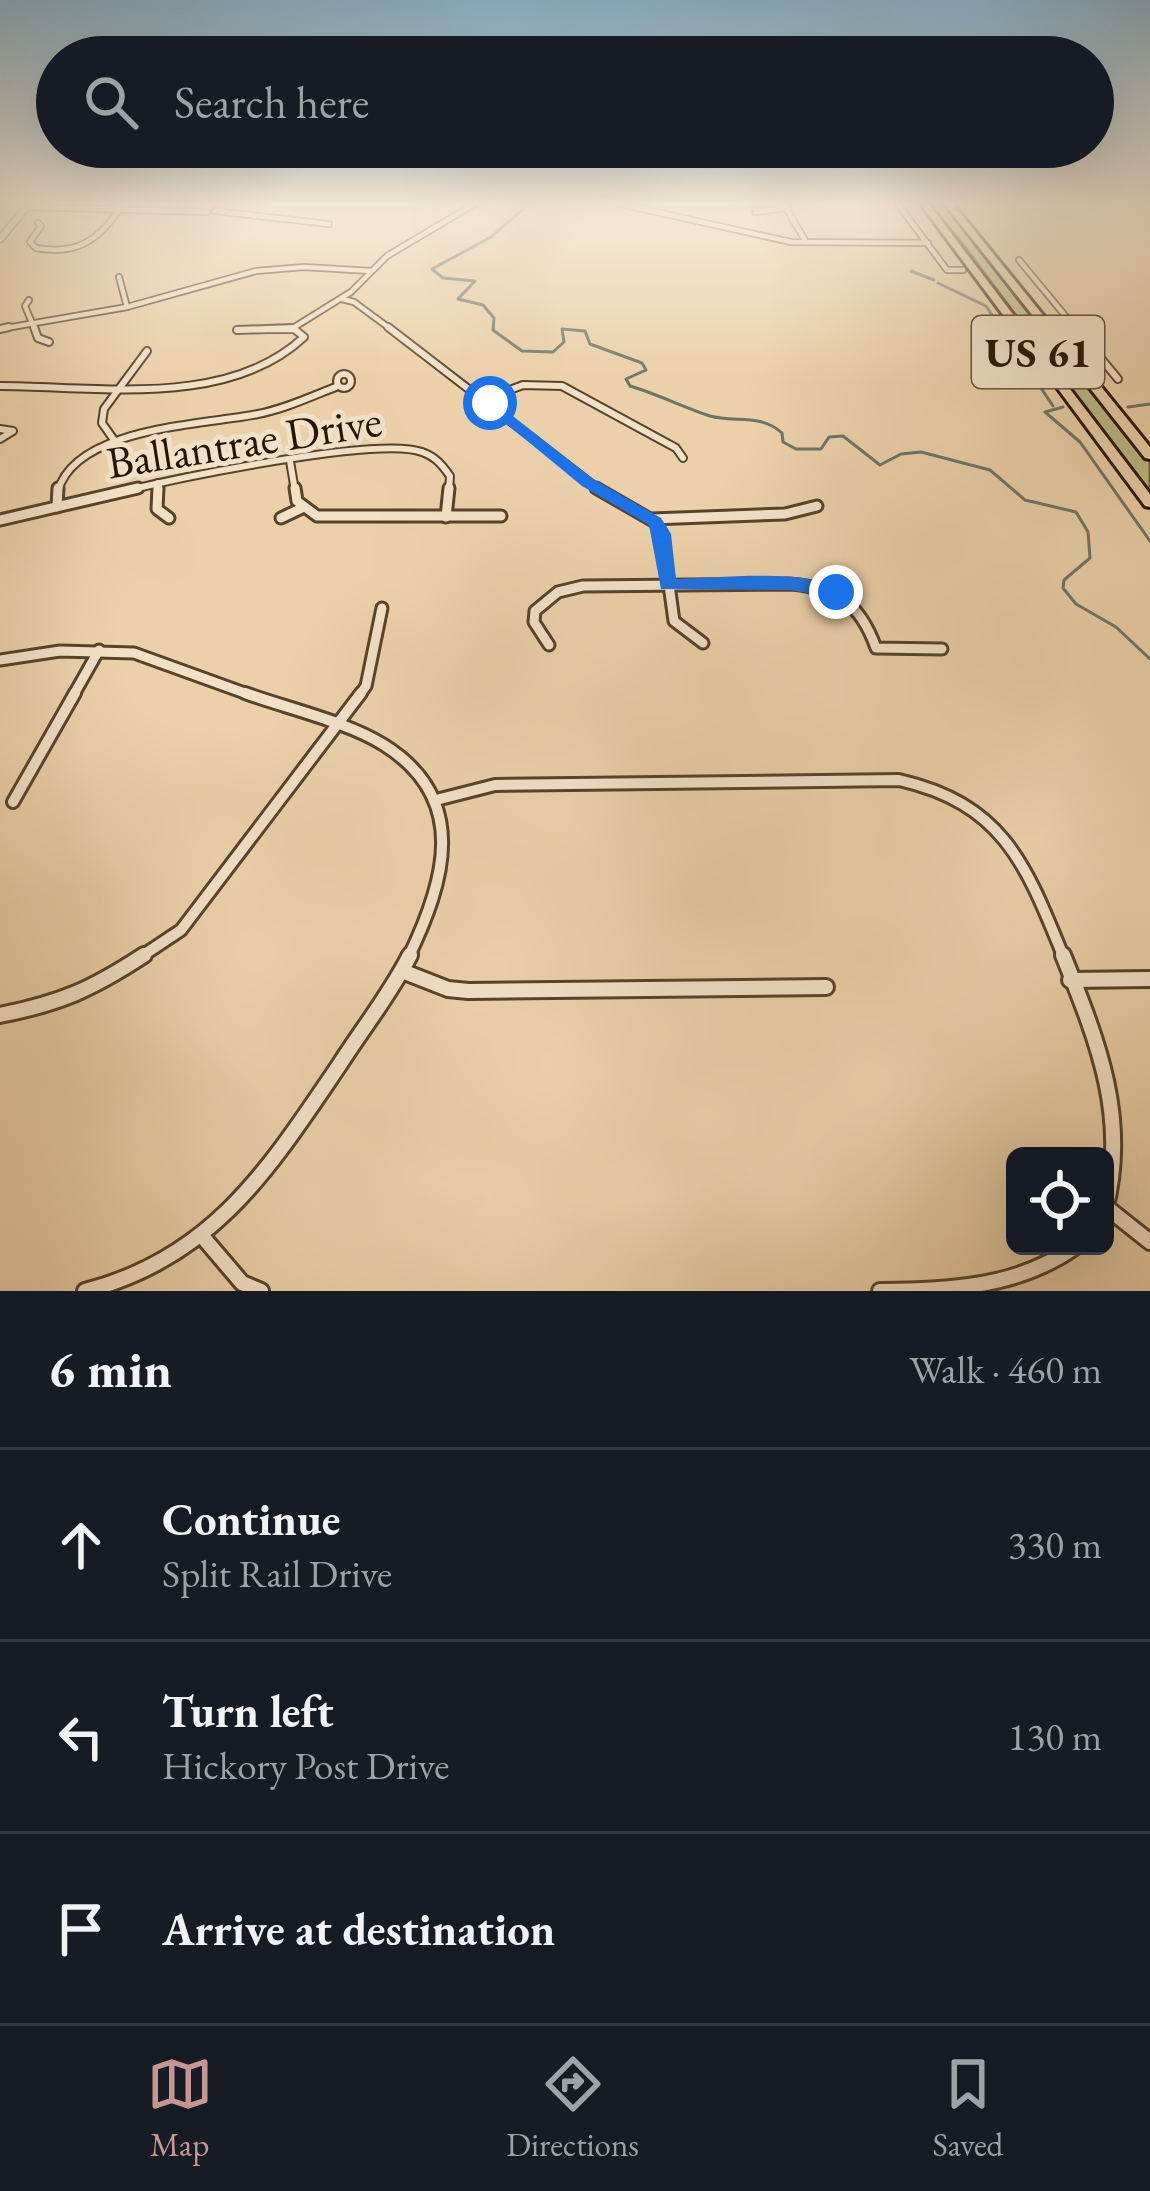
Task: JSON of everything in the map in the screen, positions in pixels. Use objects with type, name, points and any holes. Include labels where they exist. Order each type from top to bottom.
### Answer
[{"type":"highway","name":"US 61","points":[[999,263],[1150,454]]},
{"type":"highway","points":[[1008,263],[1023,265]]},
{"type":"highway","name":"US 61","points":[[967,265],[983,278],[1150,503]]},
{"type":"highway","points":[[1011,279],[1023,265]]},
{"type":"street","points":[[237,330],[293,328],[342,299],[380,263]]},
{"type":"street","points":[[941,263],[946,270],[967,265]]},
{"type":"street","points":[[1023,265],[1118,379]]},
{"type":"street","points":[[0,329],[128,307],[256,272],[304,267],[371,272]]},
{"type":"street","points":[[119,277],[128,307]]},
{"type":"street","points":[[342,299],[354,302],[486,399],[588,483],[652,519],[662,534],[674,621],[703,643]]},
{"type":"street","points":[[29,300],[25,306],[38,338],[49,342]]},
{"type":"street","points":[[0,386],[169,385],[252,373],[302,342],[303,333],[293,328]]},
{"type":"street","points":[[410,344],[427,338]]},
{"type":"street","points":[[114,440],[102,423],[104,409],[147,351]]},
{"type":"street","points":[[486,399],[524,385],[562,386],[676,448],[683,458]]},
{"type":"street","points":[[57,507],[55,491],[72,463],[114,440],[266,413],[338,386]]},
{"type":"street","points":[[0,429],[13,433],[0,440]]},
{"type":"street","name":"Ballantrae Drive","points":[[0,520],[158,483],[374,447],[419,450],[438,460],[450,476],[446,517]]},
{"type":"street","points":[[290,461],[302,508]]},
{"type":"street","points":[[158,483],[157,509],[169,518]]},
{"type":"street","points":[[652,519],[785,514],[817,506]]},
{"type":"street","points":[[280,518],[302,508],[334,519],[501,516]]},
{"type":"street","points":[[549,645],[534,622],[535,611],[551,596],[583,586],[790,584],[836,592],[866,616],[876,648]]},
{"type":"street","points":[[540,589],[551,596]]},
{"type":"street","points":[[0,1015],[63,1002],[93,988],[181,930],[366,686],[382,608]]},
{"type":"street","points":[[862,654],[876,648],[942,649]]},
{"type":"street","points":[[13,802],[99,650]]},
{"type":"street","points":[[0,659],[99,650],[134,653],[381,742],[410,764],[436,800],[444,850],[435,903],[402,971],[263,1177],[202,1235],[116,1283],[85,1291]]},
{"type":"street","points":[[436,800],[494,785],[899,780],[942,790],[983,814],[1015,851],[1110,1081],[1117,1147],[1114,1164]]},
{"type":"street","points":[[402,971],[448,989],[468,991],[826,987]]},
{"type":"street","points":[[1070,980],[1150,979]]},
{"type":"street","points":[[1114,1214],[1150,1242]]},
{"type":"street","points":[[202,1235],[242,1283],[261,1291]]},
{"type":"street","points":[[880,1291],[1005,1285],[1058,1264],[1067,1255]]},
{"type":"shaded area","points":[[977,263],[994,263],[1150,461],[1150,496]]},
{"type":"waterway","points":[[443,263],[432,269],[443,278],[475,281],[458,299],[483,305],[494,318],[493,330],[522,351],[553,352],[564,342],[562,329],[585,331],[590,344],[642,363],[646,370],[626,379],[630,386],[710,416],[765,423],[796,449],[821,449],[829,437],[843,436],[880,465],[901,454],[921,452],[990,470],[1025,500],[1076,512],[1088,532],[1090,558],[1064,580],[1063,588],[1076,604],[1116,627],[1150,659]]},
{"type":"waterway","points":[[911,271],[934,280]]},
{"type":"waterway","points":[[938,283],[986,306],[1053,406]]},
{"type":"waterway","points":[[1128,407],[1150,404]]},
{"type":"waterway","points":[[1063,407],[1045,412],[1080,442],[1150,541]]},
{"type":"route","points":[[490,403],[588,483],[656,522],[662,534],[668,585],[790,584],[836,592]]}]
